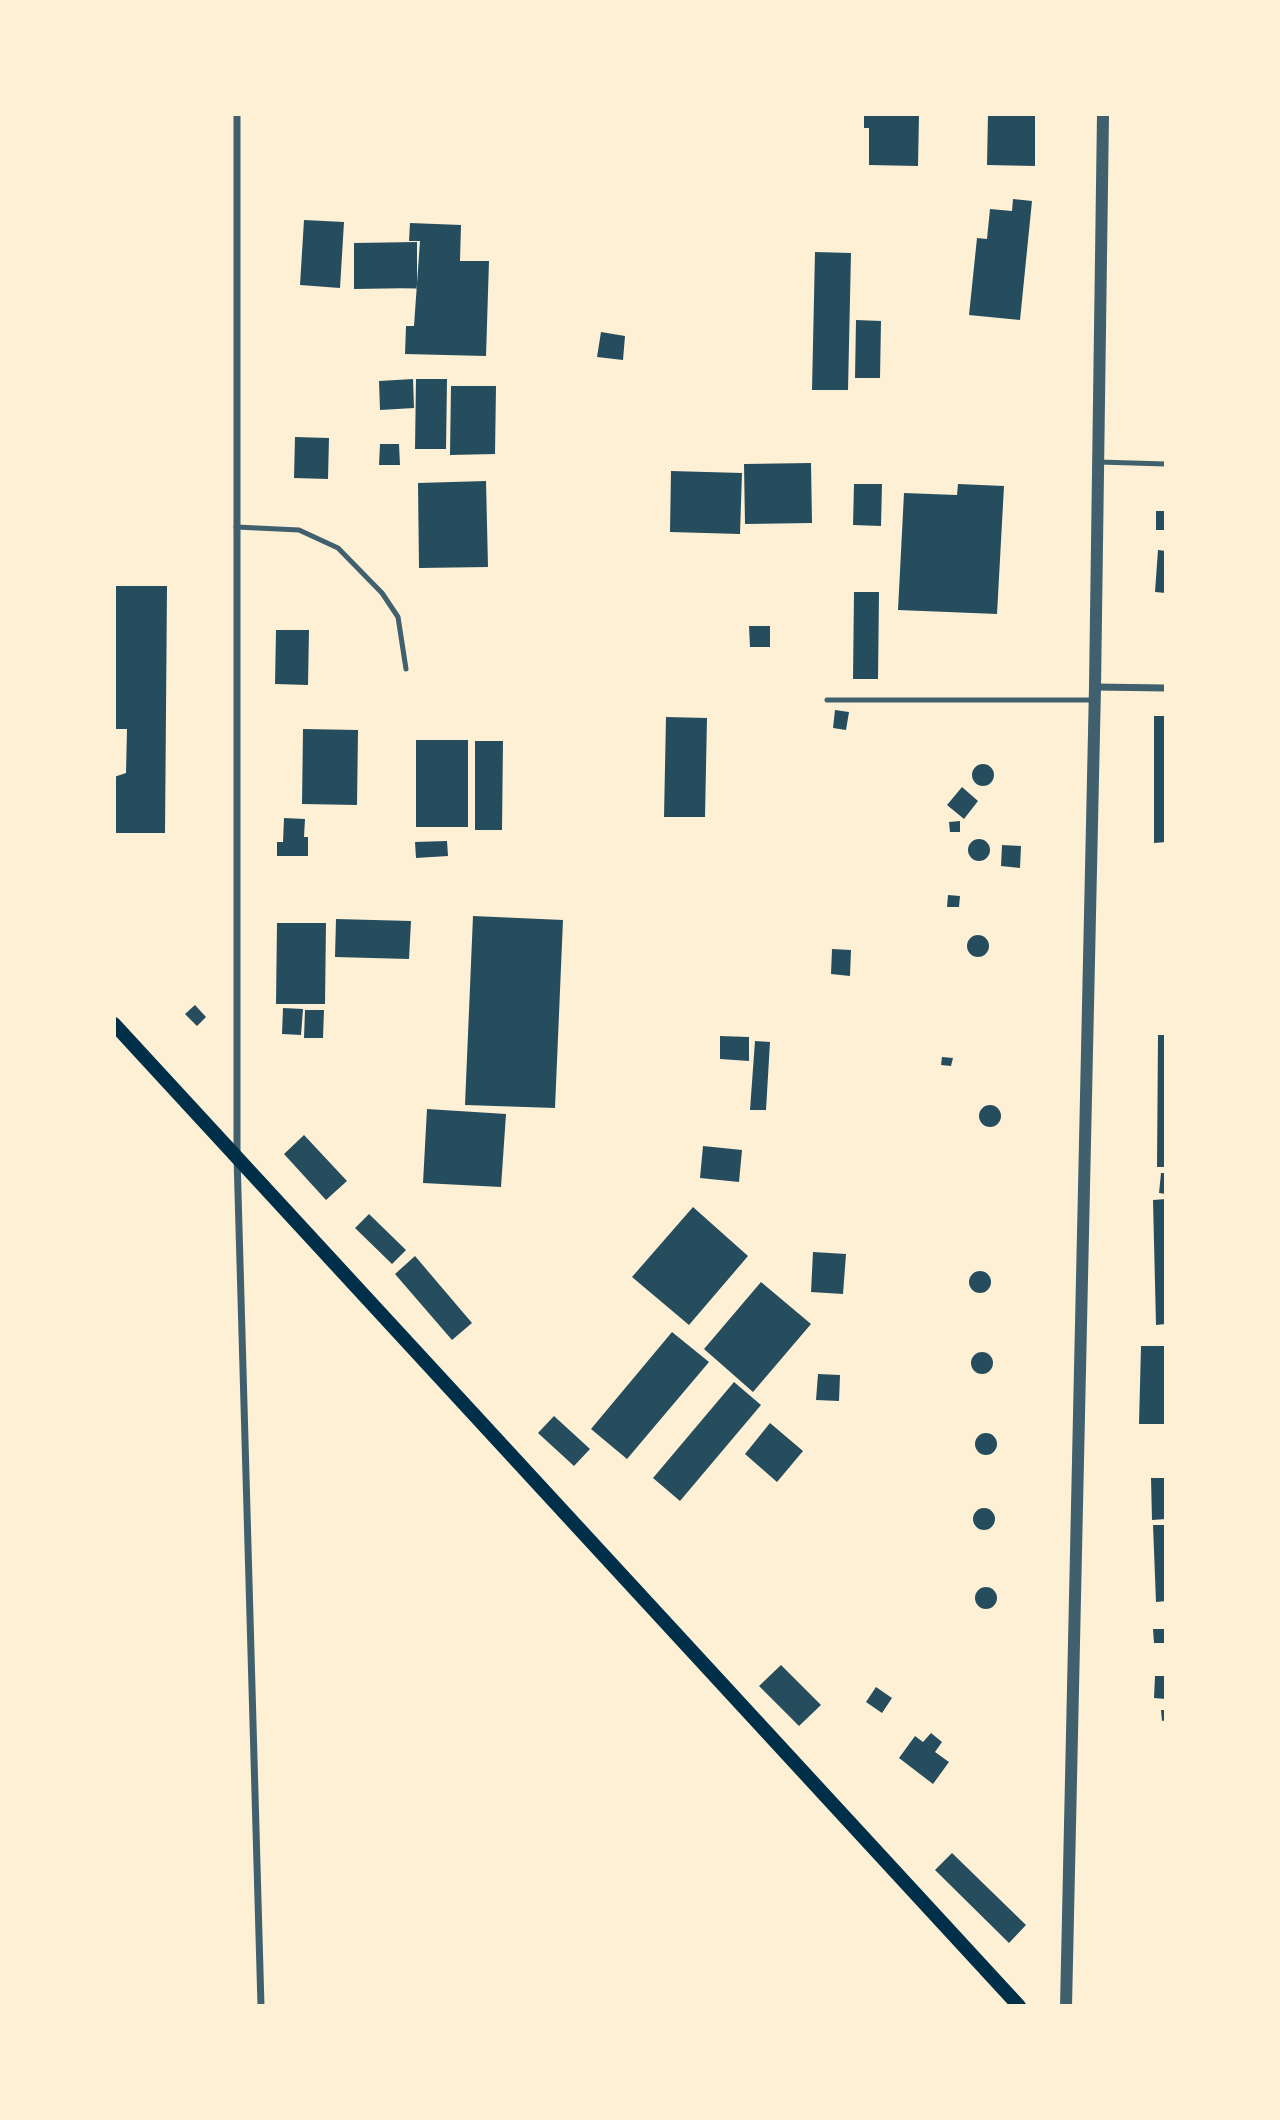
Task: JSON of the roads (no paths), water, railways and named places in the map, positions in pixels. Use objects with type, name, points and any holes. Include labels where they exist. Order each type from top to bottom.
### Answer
[{"type":"main road","points":[[114,1024],[1019,2006]]},
{"type":"street","points":[[236,114],[237,1157],[261,2006]]},
{"type":"street","points":[[1066,2006],[1095,694],[1103,114]]},
{"type":"street","points":[[1095,694],[1166,688]]},
{"type":"lane","points":[[1098,462],[1166,464]]},
{"type":"lane","points":[[236,527],[299,530],[338,548],[382,593],[398,617],[406,669]]},
{"type":"lane","points":[[827,700],[1095,694]]}]
